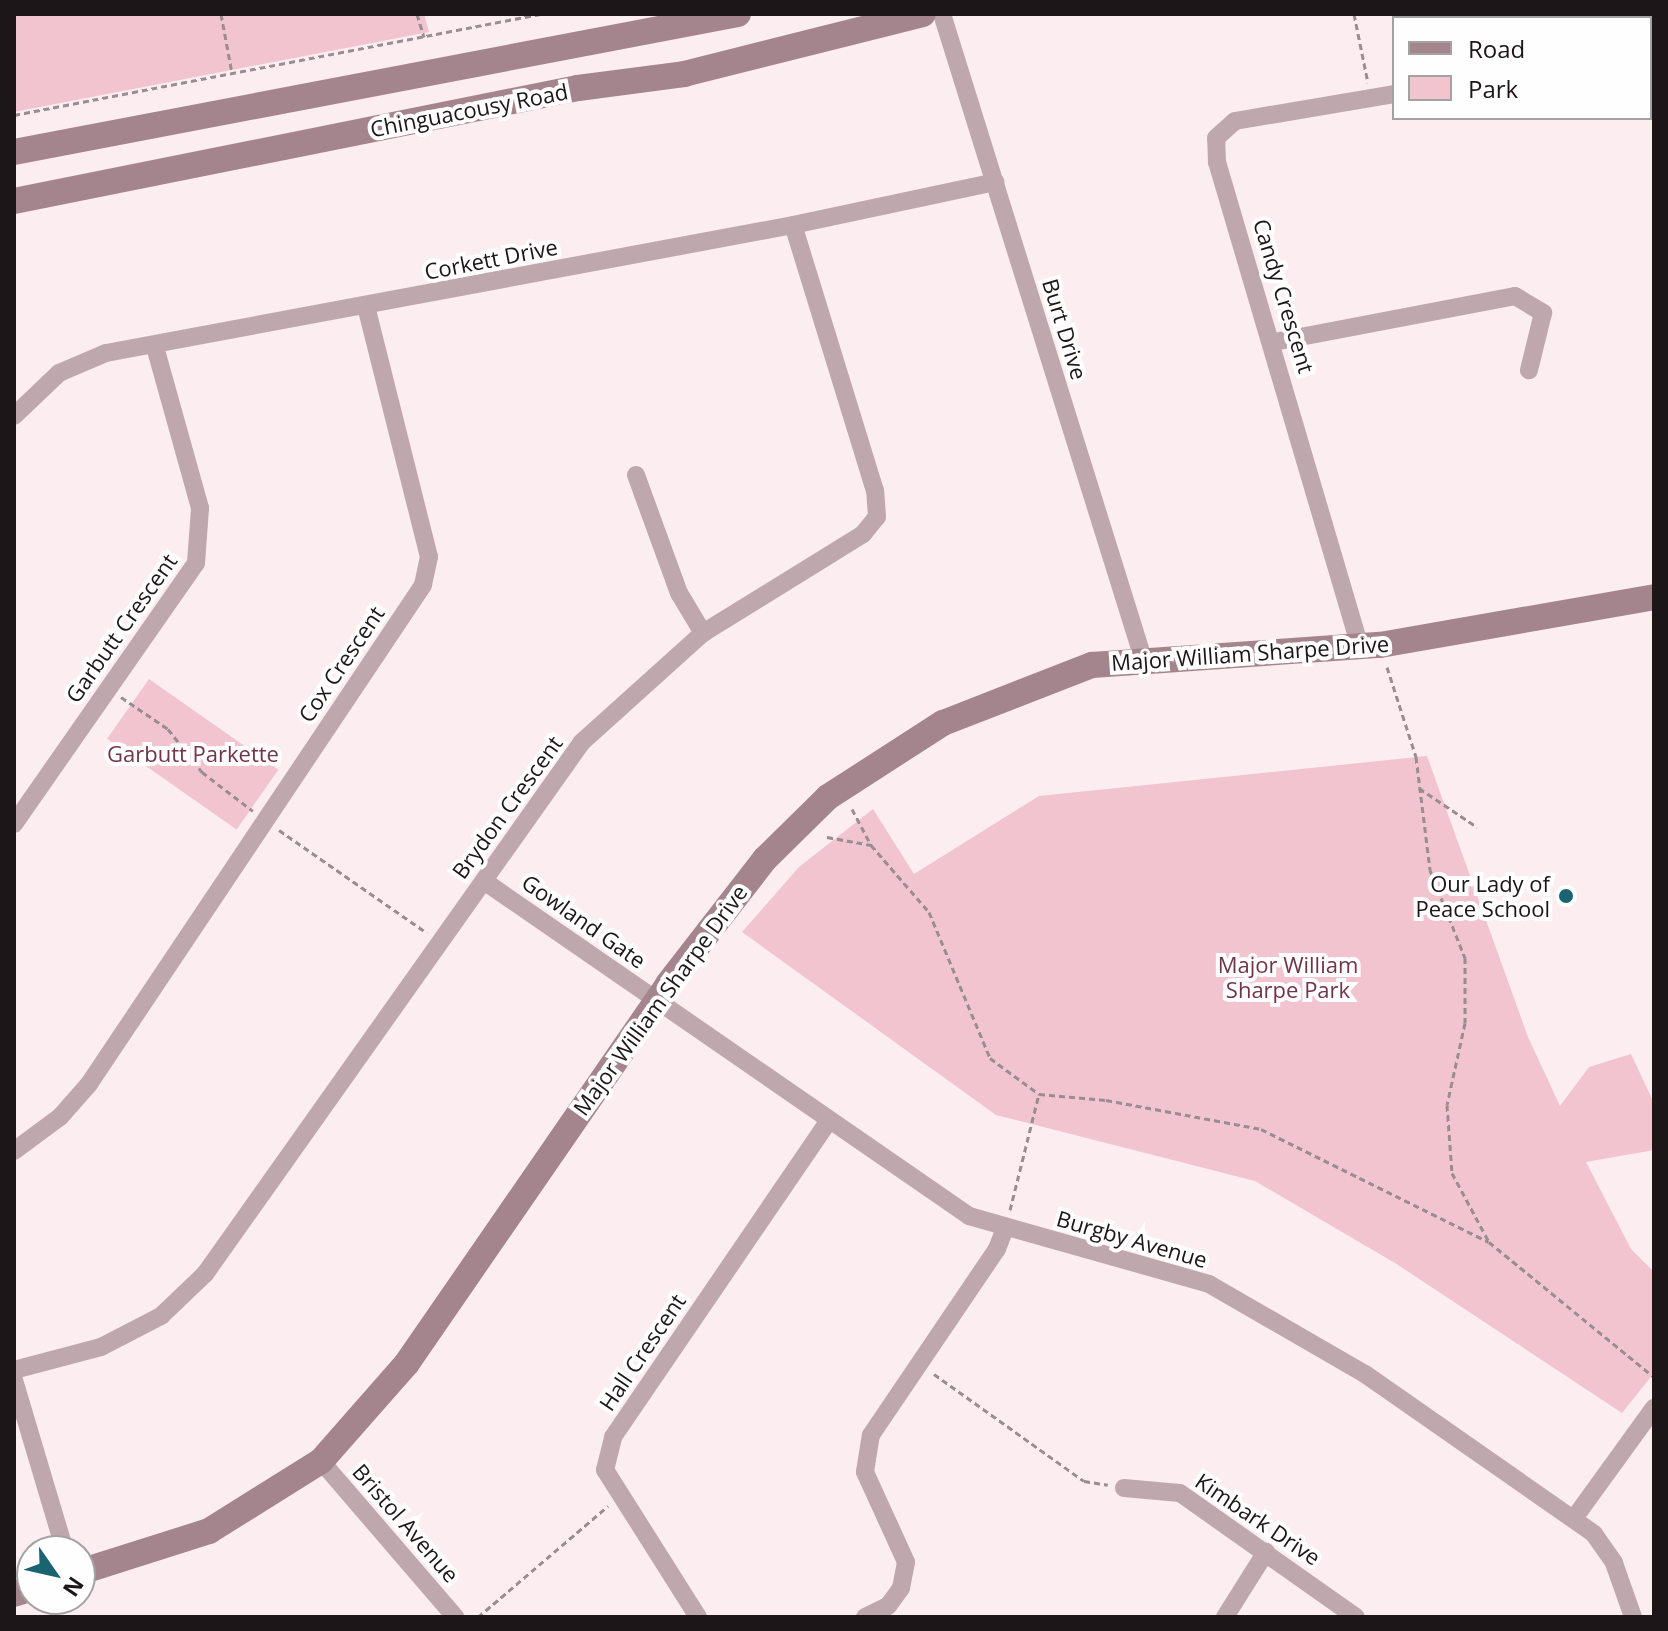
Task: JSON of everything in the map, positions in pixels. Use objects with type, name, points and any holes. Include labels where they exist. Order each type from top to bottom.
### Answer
[{"type":"street","name":"Chinguacousy Road","points":[[14,152],[738,14]]},
{"type":"street","name":"Chinguacousy Road","points":[[14,201],[578,88],[684,74],[923,14]]},
{"type":"street","name":"Burt Drive","points":[[942,14],[1143,658]]},
{"type":"street","name":"Candy Crescent","points":[[1370,646],[1217,162],[1216,138],[1235,121],[1392,94]]},
{"type":"street","name":"Corkett Drive","points":[[14,416],[59,373],[106,353],[155,347],[793,225],[995,182]]},
{"type":"street","name":"Brydon Crescent","points":[[14,1370],[101,1347],[161,1316],[205,1274],[582,742],[703,633],[863,534],[877,517],[875,491],[793,225]]},
{"type":"street","points":[[1274,342],[1515,296],[1543,313],[1529,370]]},
{"type":"street","name":"Cox Crescent","points":[[14,1151],[60,1117],[89,1084],[423,585],[429,557],[366,307]]},
{"type":"street","name":"Garbutt Crescent","points":[[14,824],[196,563],[200,508],[155,347]]},
{"type":"street","points":[[636,475],[679,593],[703,633]]},
{"type":"street","name":"Major William Sharpe Drive","points":[[96,1567],[209,1531],[321,1461],[407,1363],[657,1001],[765,859],[842,789],[943,723],[1092,665],[1143,658],[1370,646],[1654,597]]},
{"type":"street","name":"Gowland Gate","points":[[484,881],[657,1001]]},
{"type":"street","name":"Burgby Avenue","points":[[657,1001],[827,1123],[969,1216],[1209,1284],[1365,1374],[1575,1517],[1606,1547],[1633,1617]]},
{"type":"street","name":"Hall Crescent","points":[[698,1617],[605,1470],[613,1437],[827,1123]]},
{"type":"street","points":[[865,1617],[888,1606],[901,1588],[906,1562],[865,1472],[871,1435],[997,1249],[1005,1228]]},
{"type":"street","points":[[14,1380],[60,1535]]},
{"type":"street","points":[[1575,1517],[1654,1408]]},
{"type":"street","name":"Bristol Avenue","points":[[321,1461],[455,1617]]},
{"type":"street","name":"Kimbark Drive","points":[[1124,1488],[1180,1493],[1356,1617]]},
{"type":"street","points":[[1225,1617],[1266,1552]]},
{"type":"path","points":[[221,14],[232,73]]},
{"type":"path","points":[[417,14],[424,37]]},
{"type":"path","points":[[14,115],[540,14]]},
{"type":"path","points":[[1354,14],[1371,99]]},
{"type":"path","points":[[1370,646],[1416,757],[1430,870],[1465,958],[1465,1023],[1447,1105],[1452,1173],[1489,1242]]},
{"type":"path","points":[[1419,788],[1477,827]]},
{"type":"path","points":[[842,789],[871,845],[929,912],[990,1058],[1039,1094],[1106,1100],[1261,1129],[1489,1242],[1654,1377]]},
{"type":"path","points":[[827,837],[871,845]]},
{"type":"path","points":[[1005,1228],[1028,1153],[1039,1094]]},
{"type":"path","points":[[918,1362],[1084,1481],[1124,1488]]},
{"type":"path","points":[[478,1617],[620,1496]]},
{"type":"green space","points":[[14,14],[424,14],[429,32],[14,112]]},
{"type":"green space","name":"Garbutt Parkette","points":[[149,679],[278,770],[237,829],[107,739]]},
{"type":"green space","name":"Major William Sharpe Park","points":[[1427,756],[1528,1037],[1560,1106],[1589,1067],[1631,1054],[1654,1103],[1654,1150],[1586,1162],[1631,1249],[1654,1272],[1654,1373],[1622,1413],[1395,1263],[1255,1181],[996,1115],[742,932],[799,867],[873,809],[914,874],[1039,796]]},
{"type":"place","name":"Our Lady of Peace School","points":[[1566,896]]}]
